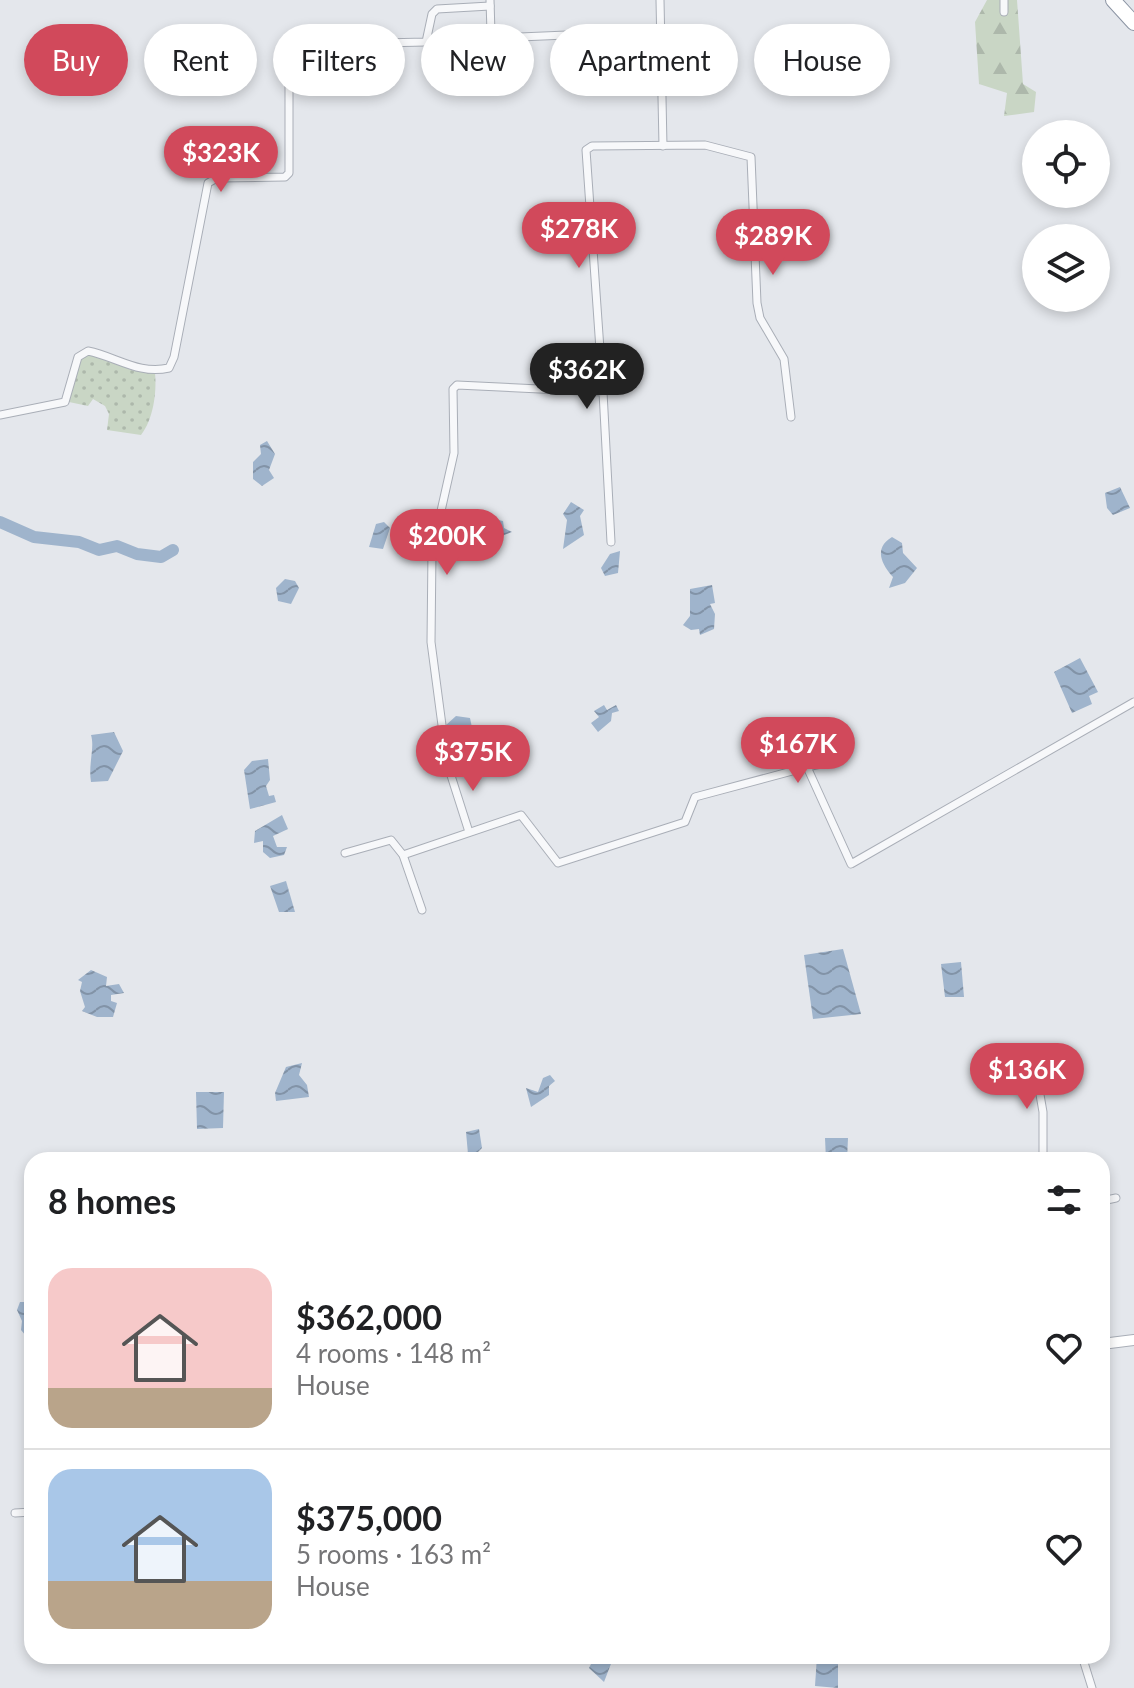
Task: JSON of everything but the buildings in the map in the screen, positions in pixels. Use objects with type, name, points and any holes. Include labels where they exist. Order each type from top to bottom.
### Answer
[{"type":"highway","points":[[1113,0],[1134,23]]},
{"type":"main road","points":[[1110,1343],[1134,1340]]},
{"type":"street","points":[[660,0],[660,24]]},
{"type":"street","points":[[1004,0],[1004,12]]},
{"type":"street","points":[[0,415],[65,402],[78,357],[88,351],[115,357],[128,367],[169,368],[174,357],[208,183],[217,178],[279,178],[289,173],[289,70],[292,64],[361,55],[381,43],[426,42],[432,14],[437,9],[490,3],[491,33],[495,38],[550,36]]},
{"type":"street","points":[[662,96],[663,146]]},
{"type":"street","points":[[611,542],[586,150],[592,146],[705,145],[751,157],[757,303],[767,331],[784,359],[791,417]]},
{"type":"street","points":[[469,832],[447,763],[431,642],[432,551],[454,453],[453,389],[462,384],[603,392]]},
{"type":"street","points":[[807,767],[851,864],[1134,702]]},
{"type":"street","points":[[403,855],[525,816],[558,863],[685,822],[695,797],[825,763],[827,759],[813,723]]},
{"type":"street","points":[[345,853],[389,840],[403,855],[422,910]]},
{"type":"street","points":[[1034,1060],[1043,1112],[1043,1152]]},
{"type":"street","points":[[1110,1199],[1116,1198]]},
{"type":"street","points":[[15,1513],[24,1512]]},
{"type":"street","points":[[1084,1664],[1092,1688]]},
{"type":"green space","points":[[987,0],[1017,0],[1023,84],[1036,92],[1034,112],[1004,116],[1007,93],[979,84],[975,22]]},
{"type":"green space","points":[[87,354],[109,359],[131,370],[155,373],[153,406],[149,422],[141,435],[107,430],[109,414],[105,406],[93,399],[88,406],[69,402],[79,357]]},
{"type":"water","points":[[267,441],[275,454],[269,470],[274,478],[262,486],[253,479],[253,462],[261,454],[260,445]]},
{"type":"water","points":[[1120,487],[1130,508],[1113,515],[1107,508],[1105,493]]},
{"type":"water","points":[[571,502],[584,510],[580,516],[584,535],[563,549],[567,520],[563,514]]},
{"type":"water","points":[[494,519],[503,521],[504,528],[512,532],[499,537],[499,549],[475,550],[472,560],[465,547],[485,538]]},
{"type":"water","points":[[384,522],[390,528],[383,549],[369,547],[376,524]]},
{"type":"water","points":[[892,537],[902,543],[903,553],[917,568],[905,583],[889,588],[893,577],[883,562],[881,551]]},
{"type":"water","points":[[620,551],[618,573],[605,576],[601,568],[610,554]]},
{"type":"water","points":[[285,579],[295,581],[299,588],[291,604],[278,601],[276,588]]},
{"type":"water","points":[[712,585],[715,603],[710,604],[715,614],[714,629],[700,635],[699,629],[691,630],[683,625],[690,616],[690,589]]},
{"type":"water","points":[[1080,658],[1098,692],[1089,696],[1092,704],[1072,713],[1054,672]]},
{"type":"water","points":[[604,705],[607,710],[616,705],[619,711],[612,713],[611,721],[598,732],[591,723],[599,717],[594,711]]},
{"type":"water","points":[[456,716],[470,718],[475,742],[471,747],[450,749],[446,725]]},
{"type":"water","points":[[114,732],[123,751],[108,781],[91,782],[91,735]]},
{"type":"water","points":[[268,759],[270,780],[266,786],[269,796],[274,795],[276,802],[250,809],[244,770],[252,761]]},
{"type":"water","points":[[282,815],[288,829],[273,836],[277,847],[287,847],[284,855],[270,858],[263,852],[263,841],[254,843],[255,831]]},
{"type":"water","points":[[286,881],[295,912],[279,912],[270,886]]},
{"type":"water","points":[[843,949],[861,1014],[813,1019],[804,955]]},
{"type":"water","points":[[961,962],[964,997],[945,997],[941,964]]},
{"type":"water","points":[[91,970],[107,977],[106,986],[119,984],[124,993],[111,995],[111,1001],[117,1003],[113,1017],[97,1017],[82,1011],[85,1007],[80,991],[82,982],[78,980]]},
{"type":"water","points":[[302,1063],[299,1075],[307,1085],[309,1097],[276,1101],[275,1093],[286,1067]]},
{"type":"water","points":[[550,1075],[555,1081],[549,1086],[549,1095],[531,1107],[526,1088],[538,1092],[543,1078]]},
{"type":"water","points":[[196,1092],[224,1092],[223,1128],[197,1129]]},
{"type":"water","points":[[479,1129],[482,1148],[478,1152],[468,1152],[466,1132]]},
{"type":"water","points":[[825,1138],[848,1138],[847,1152],[826,1152]]},
{"type":"water","points":[[20,1302],[24,1302],[24,1334],[21,1330],[22,1321],[17,1310]]},
{"type":"water","points":[[591,1664],[611,1664],[604,1682],[589,1668]]},
{"type":"water","points":[[816,1664],[838,1664],[838,1688],[815,1686]]},
{"type":"waterway","points":[[0,522],[34,537],[79,542],[99,550],[117,546],[137,554],[161,557],[173,550]]}]
